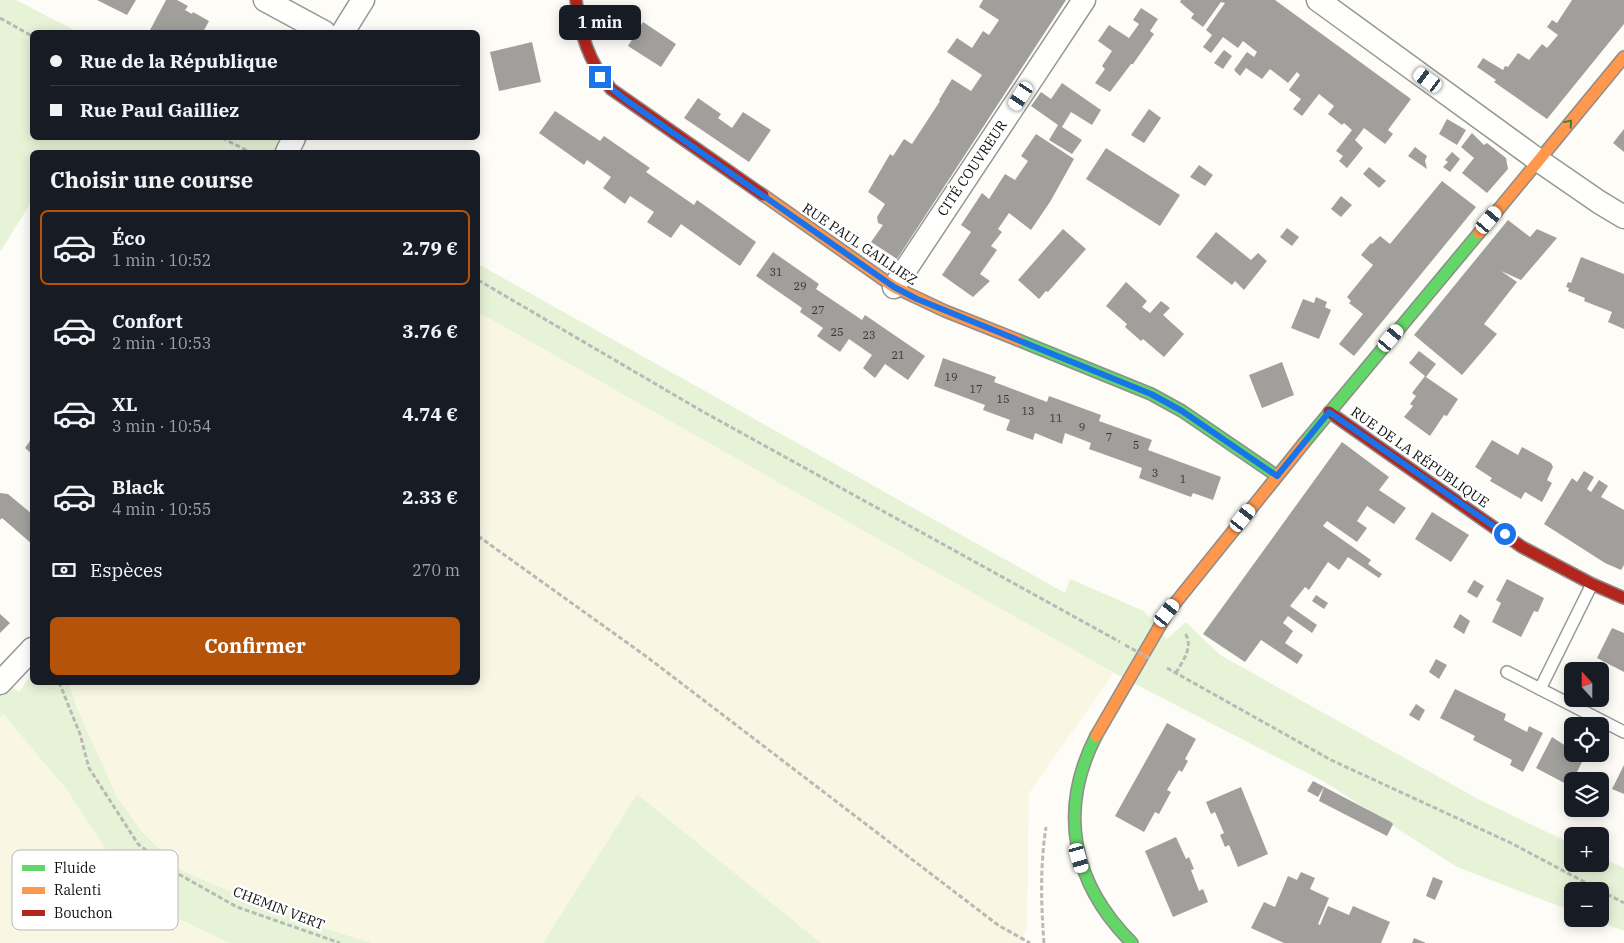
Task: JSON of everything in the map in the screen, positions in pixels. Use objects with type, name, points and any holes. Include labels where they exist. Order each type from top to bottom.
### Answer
[{"type":"street","points":[[265,0],[320,30]]},
{"type":"street","points":[[344,30],[363,0]]},
{"type":"street","name":"RUE PAUL GAILLIEZ","points":[[576,0],[578,18],[586,50],[600,77],[611,88],[894,287],[945,312],[1151,394],[1182,411],[1277,476]]},
{"type":"street","name":"CITÉ COUVREUR","points":[[894,287],[1084,0]]},
{"type":"street","points":[[1318,0],[1538,160],[1592,198],[1624,216]]},
{"type":"street","points":[[1132,943],[1115,926],[1092,893],[1079,858],[1073,819],[1079,780],[1089,750],[1106,716],[1145,660],[1167,613],[1329,412],[1624,57]]},
{"type":"street","name":"RUE DE LA RÉPUBLIQUE","points":[[1329,412],[1522,547],[1592,584],[1624,598]]},
{"type":"street","points":[[0,683],[30,651]]},
{"type":"lane","points":[[1540,689],[1592,584]]},
{"type":"lane","points":[[1507,672],[1624,732]]},
{"type":"path","points":[[0,18],[30,35]]},
{"type":"path","points":[[226,140],[246,150]]},
{"type":"path","points":[[480,281],[709,414],[1125,645],[1145,660],[1331,760],[1511,844],[1624,904]]},
{"type":"path","points":[[480,537],[655,663],[998,925],[1030,943]]},
{"type":"path","name":"CHEMIN VERT","points":[[60,685],[80,734],[89,768],[138,844],[146,850]]},
{"type":"path","name":"CHEMIN VERT","points":[[178,874],[238,907],[340,943]]},
{"type":"shaded area","points":[[480,313],[1114,673],[1029,793],[1027,926],[1022,943],[821,943],[637,794],[543,943],[372,943],[327,929],[181,870],[178,867],[178,850],[160,850],[142,832],[117,797],[77,708],[70,685],[480,685]]},
{"type":"shaded area","points":[[2,713],[67,790],[106,850],[12,850],[12,930],[178,930],[178,918],[229,943],[0,943],[0,718]]},
{"type":"green space","points":[[0,0],[16,0],[74,30],[30,30],[30,140],[278,140],[276,150],[30,150],[30,204],[0,252]]},
{"type":"green space","points":[[480,265],[1065,593],[1070,579],[1144,611],[1167,639],[1186,622],[1220,655],[1480,800],[1564,840],[1564,872],[1609,872],[1609,861],[1624,868],[1624,931],[1609,925],[1609,882],[1564,882],[1564,908],[1457,867],[1323,781],[1114,673],[480,313]]},
{"type":"green space","points":[[30,677],[30,685],[70,685],[77,708],[117,797],[142,832],[160,850],[106,850],[67,790],[3,714],[0,718],[0,679],[19,692]]},
{"type":"green space","points":[[637,794],[821,943],[543,943]]},
{"type":"green space","points":[[178,867],[215,885],[327,929],[372,943],[229,943],[178,918]]},
{"type":"building","points":[[97,0],[136,0],[127,15]]},
{"type":"building","points":[[166,0],[177,0],[188,6],[185,10],[192,14],[193,12],[209,21],[204,30],[150,30]]},
{"type":"building","points":[[983,0],[1066,0],[897,259],[871,242],[883,225],[878,223],[877,217],[885,204],[868,192],[890,154],[893,156],[904,139],[912,144],[952,79],[971,91],[982,75],[947,52],[957,38],[972,48],[983,31],[989,35],[999,20],[979,7]]},
{"type":"building","points":[[1181,0],[1275,0],[1411,99],[1388,130],[1393,134],[1385,144],[1364,128],[1355,140],[1363,148],[1347,168],[1339,161],[1343,156],[1336,151],[1352,130],[1328,114],[1334,106],[1319,94],[1302,116],[1293,109],[1301,99],[1289,90],[1300,75],[1297,72],[1288,83],[1270,69],[1262,79],[1246,68],[1240,76],[1234,70],[1247,52],[1254,57],[1257,52],[1243,41],[1238,48],[1223,37],[1211,53],[1203,47],[1212,35],[1206,30],[1225,3],[1221,2],[1203,27],[1191,18],[1194,14],[1180,2]]},
{"type":"building","points":[[1572,0],[1624,0],[1624,24],[1547,119],[1494,82],[1496,80],[1477,67],[1483,58],[1503,70],[1505,66],[1508,67],[1518,53],[1529,60],[1542,44],[1547,48],[1558,35],[1547,27],[1552,20],[1557,23]]},
{"type":"building","points":[[1141,8],[1158,19],[1150,31],[1154,34],[1110,92],[1095,83],[1105,69],[1102,66],[1112,51],[1098,41],[1109,25],[1129,38],[1139,24],[1133,20]]},
{"type":"building","points":[[643,22],[676,44],[661,67],[628,46]]},
{"type":"building","points":[[532,42],[541,82],[499,91],[490,52]]},
{"type":"building","points":[[1224,50],[1232,56],[1223,69],[1214,63]]},
{"type":"building","points":[[1062,83],[1101,110],[1092,125],[1071,112],[1062,127],[1082,140],[1072,154],[1049,140],[1058,125],[1031,106],[1041,92],[1051,99]]},
{"type":"building","points":[[698,98],[721,114],[718,118],[732,128],[743,112],[771,130],[749,162],[684,118]]},
{"type":"building","points":[[1149,109],[1161,118],[1144,143],[1131,135]]},
{"type":"building","points":[[555,111],[600,141],[604,136],[650,168],[646,172],[694,205],[697,200],[756,242],[740,266],[681,224],[671,238],[647,222],[654,212],[630,196],[625,204],[603,188],[611,177],[587,160],[584,165],[539,133]]},
{"type":"building","points":[[1447,119],[1466,130],[1457,145],[1439,134]]},
{"type":"building","points":[[1624,129],[1624,152],[1613,143]]},
{"type":"building","points":[[1472,133],[1484,145],[1487,143],[1506,158],[1508,169],[1487,193],[1462,173],[1474,158],[1461,147]]},
{"type":"building","points":[[1036,134],[1074,159],[1050,202],[1031,230],[1009,213],[998,229],[1002,232],[991,246],[997,250],[980,274],[990,281],[973,297],[942,275],[971,232],[961,225],[982,193],[989,199],[1005,174],[1015,180],[1028,161],[1021,156]]},
{"type":"building","points":[[1415,147],[1427,156],[1425,161],[1427,169],[1408,156]]},
{"type":"building","points":[[1106,148],[1180,195],[1160,226],[1086,179]]},
{"type":"building","points":[[1452,152],[1460,159],[1450,172],[1443,167],[1448,162],[1445,160]]},
{"type":"building","points":[[1199,165],[1213,175],[1205,186],[1190,177]]},
{"type":"building","points":[[1369,167],[1386,181],[1379,188],[1363,174]]},
{"type":"building","points":[[1442,181],[1476,207],[1354,356],[1339,344],[1363,314],[1349,303],[1351,301],[1347,297],[1373,265],[1361,255],[1380,236],[1390,244]]},
{"type":"building","points":[[1341,196],[1352,205],[1341,217],[1331,209]]},
{"type":"building","points":[[1508,220],[1530,237],[1537,229],[1557,238],[1521,280],[1501,271],[1517,282],[1484,324],[1497,334],[1462,375],[1414,335]]},
{"type":"building","points":[[1287,228],[1299,237],[1292,246],[1280,237]]},
{"type":"building","points":[[1063,229],[1086,249],[1048,292],[1046,291],[1039,299],[1018,280]]},
{"type":"building","points":[[1216,232],[1251,260],[1258,253],[1267,261],[1244,290],[1235,281],[1232,285],[1196,257]]},
{"type":"building","points":[[773,252],[819,284],[816,289],[862,320],[865,315],[925,356],[908,380],[885,364],[875,378],[863,368],[872,355],[849,339],[840,352],[817,336],[823,328],[800,312],[802,308],[756,276]]},
{"type":"building","points":[[1581,257],[1624,274],[1624,329],[1608,322],[1612,312],[1584,301],[1585,298],[1568,291],[1569,288],[1566,287],[1568,282],[1571,283]]},
{"type":"building","points":[[1126,282],[1147,301],[1142,307],[1150,313],[1161,301],[1170,308],[1163,315],[1184,334],[1164,357],[1125,327],[1127,324],[1106,306]]},
{"type":"building","points":[[1316,297],[1327,302],[1325,307],[1331,310],[1319,339],[1291,328],[1303,299],[1314,303]]},
{"type":"building","points":[[1419,351],[1436,364],[1426,377],[1458,399],[1447,416],[1444,415],[1430,436],[1404,417],[1413,406],[1410,404],[1416,396],[1412,393],[1425,376],[1409,363]]},
{"type":"building","points":[[943,358],[996,377],[994,382],[1047,402],[1049,396],[1101,415],[1099,421],[1152,440],[1148,450],[1221,477],[1213,500],[1193,493],[1191,497],[1139,478],[1142,468],[1089,449],[1091,443],[1065,433],[1062,444],[1035,433],[1033,440],[1006,430],[1010,420],[983,410],[985,405],[934,386]]},
{"type":"building","points":[[1282,362],[1294,395],[1262,408],[1249,375]]},
{"type":"building","points":[[1492,440],[1518,455],[1522,447],[1551,463],[1553,467],[1547,480],[1552,483],[1542,502],[1525,492],[1521,499],[1490,481],[1492,478],[1475,467]]},
{"type":"building","points":[[30,441],[30,452],[25,448]]},
{"type":"building","points":[[1342,442],[1389,477],[1379,490],[1406,508],[1394,524],[1367,506],[1357,521],[1367,528],[1357,542],[1327,521],[1323,526],[1371,560],[1368,564],[1382,574],[1379,578],[1348,557],[1339,570],[1328,562],[1309,590],[1305,587],[1290,606],[1317,625],[1312,633],[1288,616],[1283,623],[1293,631],[1285,643],[1303,655],[1297,664],[1261,640],[1245,662],[1203,634]]},
{"type":"building","points":[[1584,471],[1594,477],[1587,489],[1591,492],[1599,480],[1608,486],[1601,497],[1624,510],[1624,565],[1621,570],[1605,563],[1544,524],[1572,478],[1577,482]]},
{"type":"building","points":[[0,493],[8,494],[30,512],[30,542],[2,518],[0,520]]},
{"type":"building","points":[[1432,512],[1469,535],[1451,562],[1415,539]]},
{"type":"building","points":[[1507,579],[1544,598],[1538,612],[1534,611],[1521,637],[1492,622],[1501,603],[1496,600]]},
{"type":"building","points":[[1474,580],[1484,586],[1477,598],[1467,592]]},
{"type":"building","points":[[1316,595],[1328,603],[1324,609],[1312,601]]},
{"type":"building","points":[[0,614],[10,623],[0,633]]},
{"type":"building","points":[[1460,614],[1470,621],[1464,634],[1453,627]]},
{"type":"building","points":[[1612,628],[1624,633],[1624,672],[1609,664],[1609,662],[1597,658]]},
{"type":"building","points":[[1436,659],[1447,665],[1439,679],[1429,672]]},
{"type":"building","points":[[1455,689],[1506,714],[1504,720],[1527,732],[1529,726],[1543,733],[1523,772],[1510,765],[1512,760],[1473,740],[1475,736],[1440,718]]},
{"type":"building","points":[[1416,704],[1425,710],[1419,721],[1409,715]]},
{"type":"building","points":[[1167,723],[1196,739],[1185,759],[1188,761],[1182,772],[1179,770],[1167,790],[1171,792],[1159,814],[1155,812],[1144,832],[1115,816]]},
{"type":"building","points":[[1552,737],[1564,745],[1564,762],[1582,762],[1577,772],[1564,772],[1564,783],[1536,768]]},
{"type":"building","points":[[1624,765],[1624,794],[1612,789]]},
{"type":"building","points":[[1313,781],[1391,822],[1393,824],[1387,836],[1319,801],[1324,787],[1318,797],[1307,791]]},
{"type":"building","points":[[1241,787],[1268,854],[1238,867],[1229,845],[1225,847],[1220,835],[1224,833],[1215,812],[1211,814],[1206,802]]},
{"type":"building","points":[[1176,837],[1186,859],[1189,857],[1194,869],[1191,870],[1199,891],[1203,889],[1208,902],[1173,917],[1145,851]]},
{"type":"building","points":[[1301,872],[1315,878],[1310,889],[1329,898],[1318,924],[1320,925],[1328,906],[1349,915],[1353,906],[1390,922],[1381,943],[1284,943],[1251,928],[1264,902],[1275,907],[1288,876],[1297,880]]},
{"type":"building","points":[[1433,877],[1443,881],[1435,900],[1426,896]]},
{"type":"building","points":[[1414,938],[1426,943],[1412,943]]},
{"type":"traffic: fast","points":[[1304,443],[1479,233]]},
{"type":"traffic: fast","points":[[1018,340],[1151,394],[1182,411],[1277,476]]},
{"type":"traffic: fast","points":[[1096,736],[1084,764],[1077,792],[1075,819],[1077,846],[1084,872],[1096,896],[1112,920],[1132,943]]},
{"type":"traffic: slow","points":[[1479,233],[1624,57]]},
{"type":"traffic: slow","points":[[763,195],[894,287],[945,311],[1018,340]]},
{"type":"traffic: slow","points":[[1096,736],[1168,612],[1304,443]]},
{"type":"traffic: jam","points":[[576,0],[583,36],[591,58],[611,89],[763,195]]},
{"type":"traffic: jam","points":[[1329,412],[1522,547],[1592,584],[1624,598]]},
{"type":"route","points":[[600,77],[626,100],[894,287],[917,299],[945,312],[1151,394],[1182,411],[1277,476],[1329,412],[1505,534]]}]
